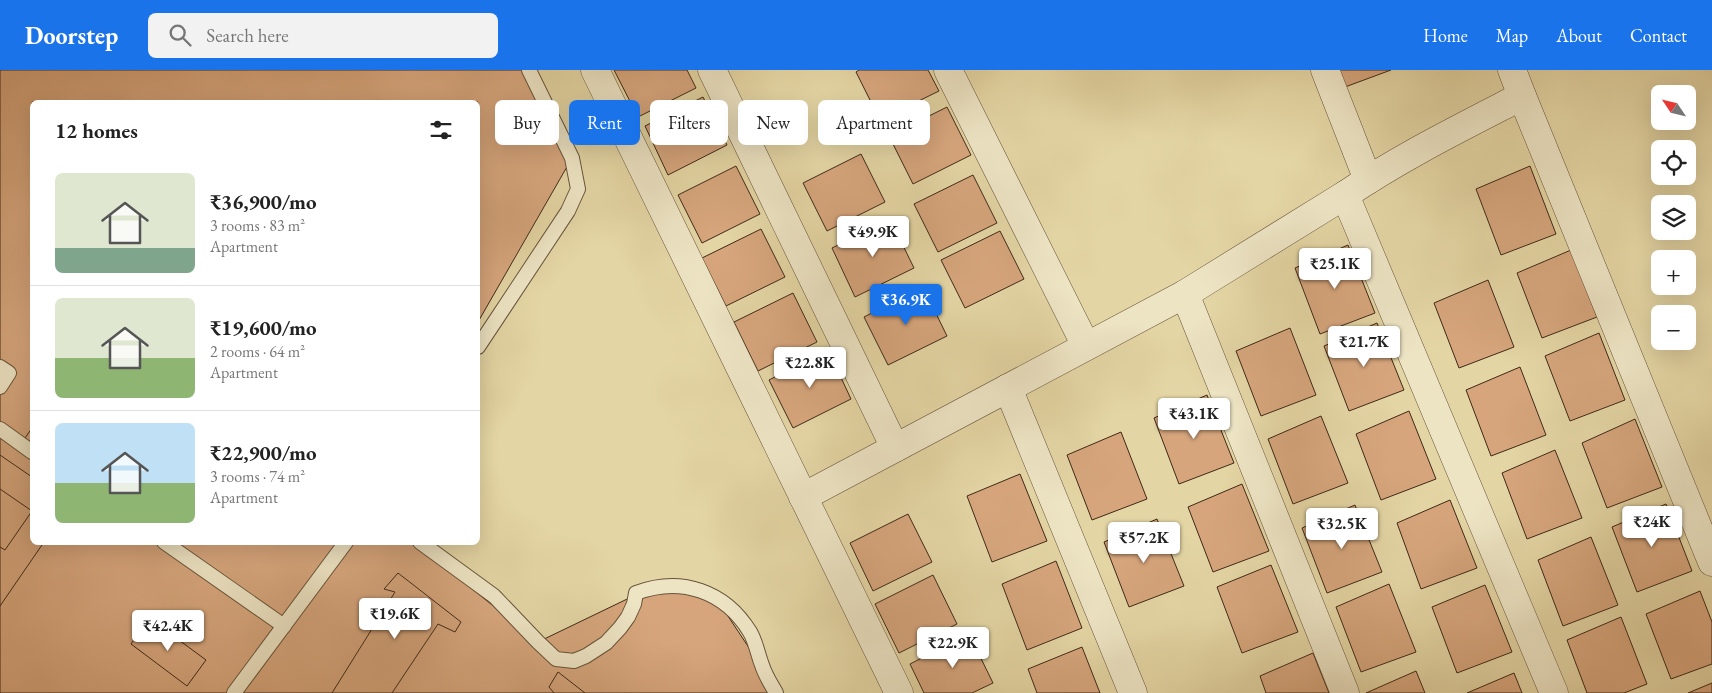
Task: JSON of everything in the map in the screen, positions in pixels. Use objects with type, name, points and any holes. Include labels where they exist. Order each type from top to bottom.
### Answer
[{"type":"street","points":[[595,70],[899,693]]},
{"type":"street","points":[[712,70],[895,448]]},
{"type":"street","points":[[948,70],[1086,346]]},
{"type":"street","points":[[1325,70],[1368,180]]},
{"type":"street","points":[[1512,70],[1712,562]]},
{"type":"street","points":[[803,497],[1185,294],[1368,180],[1444,136],[1522,96]]},
{"type":"street","points":[[1345,196],[1554,693]]},
{"type":"street","points":[[1185,294],[1345,693]]},
{"type":"street","points":[[1008,388],[1133,693]]},
{"type":"lane","points":[[480,344],[568,211],[578,189],[572,158],[530,70]]},
{"type":"lane","points":[[0,367],[9,373],[0,387]]},
{"type":"lane","points":[[0,429],[30,451]]},
{"type":"lane","points":[[168,545],[284,626]]},
{"type":"lane","points":[[234,693],[344,545]]},
{"type":"lane","points":[[424,545],[494,596],[556,659],[574,661],[586,656],[606,642],[628,617],[634,604],[636,593],[650,588],[686,586],[714,595],[734,612],[751,633],[763,668],[776,693]]},
{"type":"building","points":[[0,70],[529,70],[544,100],[495,100],[495,145],[559,145],[559,131],[572,158],[480,319],[480,100],[30,100],[30,545],[418,545],[538,642],[650,588],[714,595],[779,693],[0,693]]},
{"type":"building","points":[[614,70],[687,70],[696,88],[672,100],[650,100],[650,111],[640,116],[640,100],[629,100]]},
{"type":"building","points":[[859,70],[928,70],[939,91],[921,100],[870,100],[856,72]]},
{"type":"building","points":[[1339,70],[1391,70],[1345,87]]},
{"type":"building","points":[[947,107],[971,155],[913,184],[894,145],[930,145],[930,116]]},
{"type":"building","points":[[650,124],[650,137],[645,126]]},
{"type":"building","points":[[654,145],[727,145],[668,175]]},
{"type":"building","points":[[861,154],[885,202],[827,231],[803,183]]},
{"type":"building","points":[[736,166],[760,214],[702,243],[678,195]]},
{"type":"building","points":[[1530,166],[1556,234],[1501,255],[1476,189]]},
{"type":"building","points":[[973,175],[997,223],[938,252],[914,204]]},
{"type":"building","points":[[890,219],[914,268],[855,297],[832,248]]},
{"type":"building","points":[[761,229],[785,277],[726,306],[702,258]]},
{"type":"building","points":[[1000,231],[1024,279],[965,308],[941,260]]},
{"type":"building","points":[[1348,245],[1375,313],[1320,334],[1295,268]]},
{"type":"building","points":[[1571,250],[1597,317],[1542,338],[1517,273]]},
{"type":"building","points":[[1488,280],[1514,347],[1459,368],[1434,303]]},
{"type":"building","points":[[923,287],[947,336],[888,365],[864,317]]},
{"type":"building","points":[[793,293],[817,342],[758,371],[734,322]]},
{"type":"building","points":[[1377,323],[1404,390],[1349,411],[1324,346]]},
{"type":"building","points":[[1290,328],[1316,395],[1261,416],[1236,351]]},
{"type":"building","points":[[1599,333],[1625,400],[1570,421],[1545,356]]},
{"type":"building","points":[[828,350],[851,399],[793,428],[769,380]]},
{"type":"building","points":[[1520,367],[1546,435],[1491,456],[1466,390]]},
{"type":"building","points":[[1207,395],[1234,463],[1179,484],[1154,418]]},
{"type":"building","points":[[1409,411],[1436,479],[1381,500],[1356,434]]},
{"type":"building","points":[[1321,416],[1348,483],[1293,504],[1268,439]]},
{"type":"building","points":[[1635,419],[1662,487],[1607,508],[1582,443]]},
{"type":"building","points":[[30,431],[30,442],[25,438]]},
{"type":"building","points":[[1121,432],[1147,499],[1092,520],[1067,455]]},
{"type":"building","points":[[1555,450],[1582,518],[1527,539],[1502,473]]},
{"type":"building","points":[[0,455],[30,476],[30,510],[0,489]]},
{"type":"building","points":[[1020,474],[1047,541],[992,562],[967,496]]},
{"type":"building","points":[[1242,484],[1269,551],[1213,572],[1188,507]]},
{"type":"building","points":[[1450,500],[1477,568],[1421,589],[1397,523]]},
{"type":"building","points":[[1666,504],[1692,571],[1637,592],[1612,527]]},
{"type":"building","points":[[1355,505],[1382,572],[1327,593],[1302,528]]},
{"type":"building","points":[[30,514],[30,545],[42,545],[0,606],[0,547],[5,550]]},
{"type":"building","points":[[908,514],[932,562],[873,591],[850,543]]},
{"type":"building","points":[[1157,519],[1184,586],[1129,607],[1104,542]]},
{"type":"building","points":[[1591,537],[1618,605],[1563,626],[1538,560]]},
{"type":"building","points":[[1056,561],[1082,628],[1027,650],[1002,584]]},
{"type":"building","points":[[1271,565],[1298,632],[1242,653],[1217,587]]},
{"type":"building","points":[[398,573],[461,622],[455,632],[438,624],[392,693],[332,693],[395,592],[384,589]]},
{"type":"building","points":[[933,575],[957,624],[899,653],[875,604]]},
{"type":"building","points":[[1389,584],[1416,652],[1361,672],[1336,607]]},
{"type":"building","points":[[1485,585],[1512,652],[1457,673],[1432,607]]},
{"type":"building","points":[[1700,591],[1712,622],[1712,664],[1671,679],[1646,614]]},
{"type":"building","points":[[1621,617],[1647,684],[1624,693],[1587,693],[1567,640]]},
{"type":"building","points":[[149,618],[206,660],[187,686],[131,644]]},
{"type":"building","points":[[969,634],[993,683],[972,693],[924,693],[910,664]]},
{"type":"building","points":[[1082,647],[1100,693],[1037,693],[1028,669]]},
{"type":"building","points":[[1313,653],[1329,693],[1266,693],[1260,676]]},
{"type":"building","points":[[1416,671],[1425,693],[1366,693]]},
{"type":"building","points":[[558,672],[585,693],[554,693],[549,687]]},
{"type":"building","points":[[1514,673],[1522,693],[1467,693]]},
{"type":"building","points":[[1712,683],[1712,693],[1688,693]]}]
